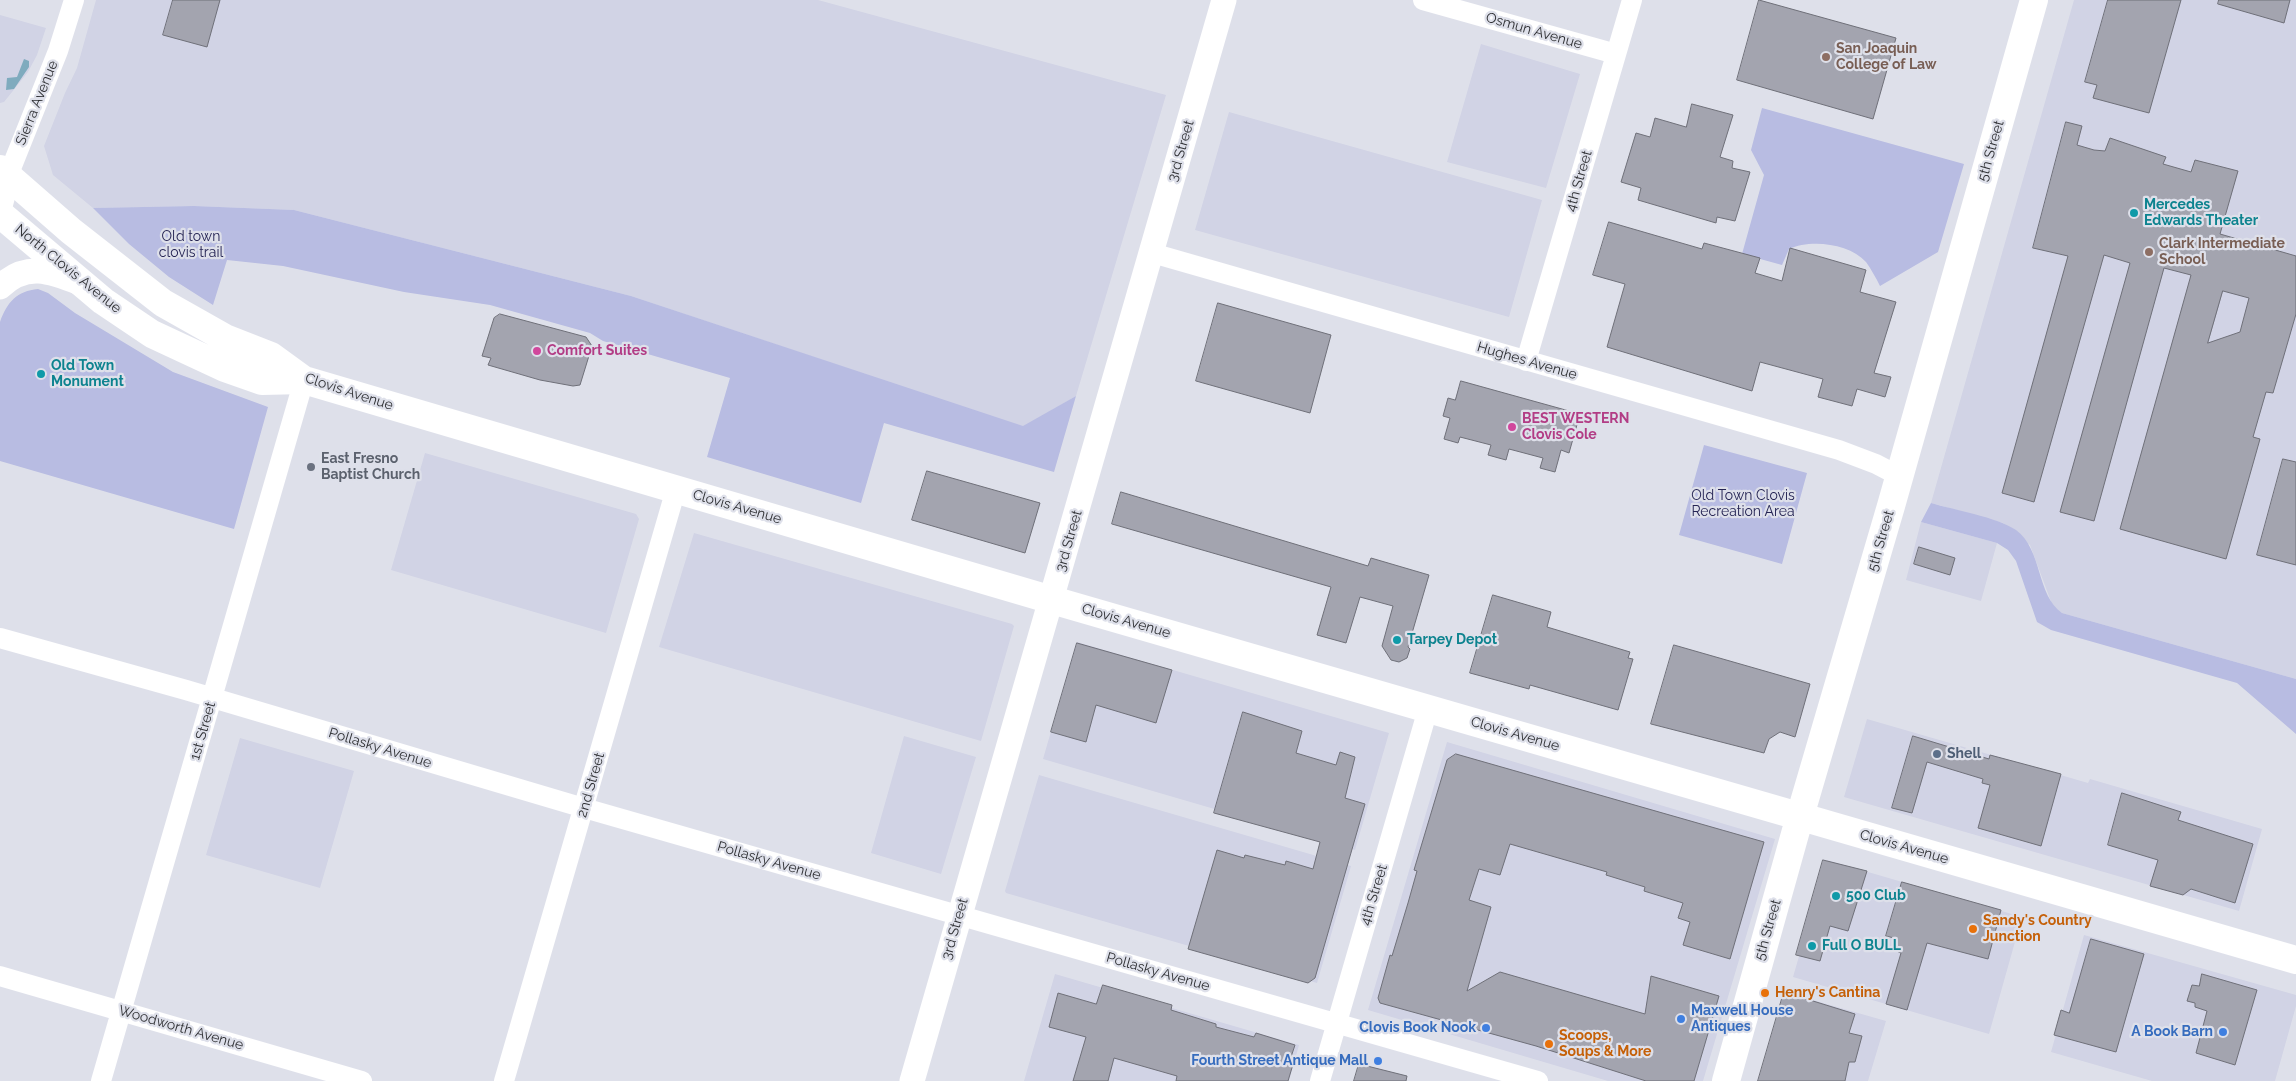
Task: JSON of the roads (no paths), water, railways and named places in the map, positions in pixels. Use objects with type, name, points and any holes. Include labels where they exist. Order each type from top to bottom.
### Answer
[{"type":"main road","name":"5th Street","points":[[1726,1081],[2034,0]]},
{"type":"main road","name":"Clovis Avenue","points":[[4,173],[71,231],[162,303],[225,338],[271,356],[304,380],[1052,600],[2296,960]]},
{"type":"main road","name":"North Clovis Avenue","points":[[0,214],[80,283],[152,334],[200,357],[262,381],[304,380]]},
{"type":"street","name":"Sierra Avenue","points":[[0,206],[4,173],[58,51],[74,0]]},
{"type":"street","name":"3rd Street","points":[[912,1081],[1224,0]]},
{"type":"street","name":"Osmun Avenue","points":[[1423,0],[1616,54]]},
{"type":"street","name":"4th Street","points":[[1526,361],[1632,0]]},
{"type":"street","name":"Hughes Avenue","points":[[1152,253],[1839,450],[1876,464],[1899,476]]},
{"type":"street","points":[[0,287],[10,277],[32,270],[64,277],[80,283]]},
{"type":"street","name":"1st Street","points":[[101,1081],[304,380]]},
{"type":"street","name":"2nd Street","points":[[504,1081],[676,489]]},
{"type":"street","name":"Pollasky Avenue","points":[[0,638],[212,698],[584,808],[1538,1081]]},
{"type":"street","name":"4th Street","points":[[1320,1081],[1428,709]]},
{"type":"street","name":"Woodworth Avenue","points":[[0,976],[362,1081]]},
{"type":"place","name":"San Joaquin College of Law","points":[[1826,57]]},
{"type":"place","name":"Mercedes Edwards Theater","points":[[2134,213]]},
{"type":"place","name":"Clark Intermediate School","points":[[2149,252]]},
{"type":"place","name":"Comfort Suites","points":[[537,351]]},
{"type":"place","name":"Old Town Monument","points":[[41,374]]},
{"type":"place","name":"BEST WESTERN Clovis Cole","points":[[1512,427]]},
{"type":"place","name":"East Fresno Baptist Church","points":[[311,467]]},
{"type":"place","name":"Tarpey Depot","points":[[1397,640]]},
{"type":"place","name":"Shell","points":[[1937,754]]},
{"type":"place","name":"500 Club","points":[[1836,896]]},
{"type":"place","name":"Sandy's Country Junction","points":[[1973,929]]},
{"type":"place","name":"Full O BULL","points":[[1812,946]]},
{"type":"place","name":"Henry's Cantina","points":[[1765,993]]},
{"type":"place","name":"Maxwell House Antiques","points":[[1681,1019]]},
{"type":"place","name":"Clovis Book Nook","points":[[1486,1028]]},
{"type":"place","name":"A Book Barn","points":[[2223,1032]]},
{"type":"place","name":"Scoops, Soups & More","points":[[1549,1044]]},
{"type":"place","name":"Fourth Street Antique Mall","points":[[1378,1061]]},
{"type":"park label","name":"Old town clovis trail","points":[[191,246]]},
{"type":"park label","name":"Old Town Clovis Recreation Area","points":[[1743,504]]}]
